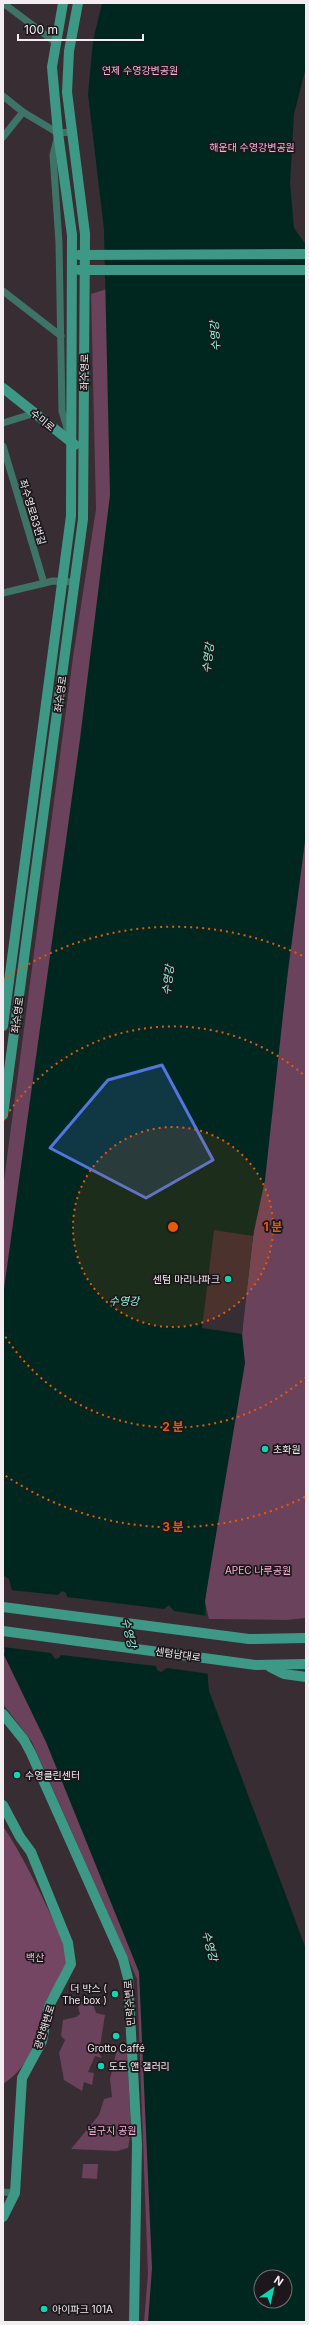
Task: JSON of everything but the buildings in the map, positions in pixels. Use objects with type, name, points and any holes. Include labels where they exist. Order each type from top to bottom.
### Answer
[{"type":"main road","name":"좌수영로","points":[[3,1026],[6,986],[71,516],[74,270],[72,235],[52,78],[55,42],[63,3]]},
{"type":"main road","name":"좌수영로","points":[[3,1115],[83,519],[85,234],[67,92],[67,70],[78,3]]},
{"type":"main road","points":[[73,255],[306,254]]},
{"type":"main road","points":[[74,270],[306,270]]},
{"type":"main road","name":"수미로","points":[[3,388],[84,452]]},
{"type":"main road","points":[[3,1607],[226,1637],[273,1640],[306,1638]]},
{"type":"main road","name":"센텀남대로","points":[[3,1631],[268,1666],[306,1664]]},
{"type":"main road","points":[[268,1666],[284,1674],[306,1677]]},
{"type":"main road","name":"민락수변로","points":[[3,1714],[24,1740],[123,1959],[128,1978],[137,2144],[134,2322]]},
{"type":"main road","points":[[3,1725],[24,1740]]},
{"type":"main road","name":"광안해변로","points":[[3,1806],[20,1837],[31,1852],[68,1943],[71,1964],[49,2006],[42,2041],[22,2078],[15,2193],[3,2217]]},
{"type":"street","points":[[3,3],[55,42]]},
{"type":"street","points":[[3,96],[23,112],[58,133],[72,132]]},
{"type":"street","points":[[3,137],[23,112]]},
{"type":"street","points":[[58,133],[53,155],[59,243],[62,411],[72,443]]},
{"type":"street","points":[[3,291],[61,336]]},
{"type":"street","points":[[3,423],[35,413]]},
{"type":"street","name":"좌수영로83번길","points":[[3,446],[44,583]]},
{"type":"street","points":[[3,593],[44,583],[62,581],[75,582]]},
{"type":"street","points":[[6,986],[20,988]]},
{"type":"street","points":[[3,2192],[15,2193]]},
{"type":"highlighted area","points":[[162,1065],[213,1160],[146,1198],[50,1148],[108,1080]]},
{"type":"green space","points":[[119,285],[117,507],[3,1350],[3,1188],[73,657],[96,509],[91,294]]},
{"type":"green space","name":"APEC 나루공원","points":[[306,835],[306,1618],[286,1620],[209,1619],[205,1602]]},
{"type":"green space","points":[[3,1650],[14,1652],[149,1970],[161,2322],[144,2322],[148,2274],[137,1979],[32,1742],[3,1704]]},
{"type":"green space","name":"백산","points":[[3,1826],[23,1859],[41,1894],[62,1937],[68,1957],[62,1977],[45,2003],[31,2051],[20,2069],[3,2084]]},
{"type":"green space","points":[[82,2001],[93,2004],[96,2013],[105,2015],[99,2053],[102,2058],[95,2056],[88,2072],[94,2073],[92,2085],[84,2082],[82,2091],[64,2080],[59,2053],[65,2040],[61,2036],[63,2020],[76,2017],[80,2014],[78,2007]]},
{"type":"green space","name":"널구지 공원","points":[[117,2049],[127,2049],[131,2131],[128,2148],[117,2151],[71,2149],[99,2115],[104,2099],[112,2097],[110,2079]]},
{"type":"green space","points":[[83,2164],[98,2164],[97,2179],[82,2178]]},
{"type":"water","name":"수영강","points":[[102,3],[306,3],[306,67],[294,114],[290,183],[294,228],[306,245],[306,832],[288,969],[265,1180],[253,1236],[243,1322],[242,1334],[245,1363],[205,1600],[209,1691],[306,1949],[306,2322],[148,2322],[152,2268],[139,1972],[46,1742],[4,1655],[12,1591],[9,1579],[3,1575],[3,1296],[80,739],[110,495],[104,230],[88,94],[93,41]]},
{"type":"pier","name":"센텀 마리나파크","points":[[214,1230],[253,1236],[242,1334],[202,1328]]},
{"type":"pier","points":[[10,1590],[58,1595],[62,1591],[66,1593],[67,1597],[164,1609],[169,1605],[174,1611],[208,1616],[210,1674],[167,1668],[161,1672],[157,1670],[156,1666],[61,1655],[59,1658],[55,1659],[51,1653],[3,1647]]},
{"type":"place","name":"센텀 마리나파크","points":[[228,1279]]},
{"type":"place","name":"초화원","points":[[265,1449]]},
{"type":"place","name":"수영클린센터","points":[[17,1775]]},
{"type":"place","name":"더 박스 ( The box )","points":[[115,1994]]},
{"type":"place","name":"Grotto Caffé","points":[[116,2036]]},
{"type":"place","name":"도도 앤 갤러리","points":[[101,2066]]},
{"type":"place","name":"아이파크 101A","points":[[44,2309]]},
{"type":"park label","name":"연제 수영강변공원","points":[[140,70]]},
{"type":"park label","name":"해운대 수영강변공원","points":[[252,147]]}]
